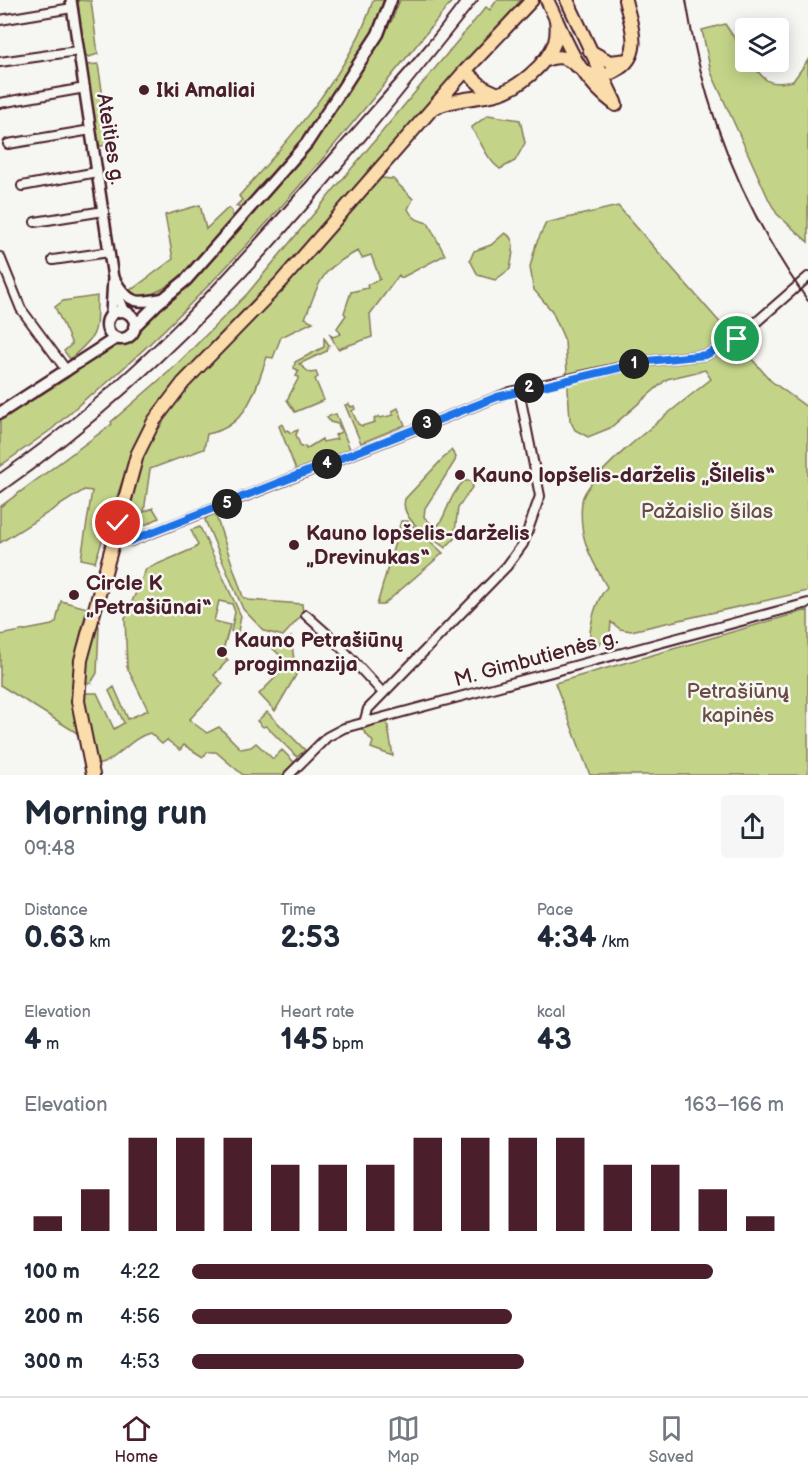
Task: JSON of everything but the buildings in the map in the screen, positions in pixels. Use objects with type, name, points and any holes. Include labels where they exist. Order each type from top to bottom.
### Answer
[{"type":"main road","points":[[0,413],[116,338],[128,337],[134,327],[214,249],[307,142],[378,34],[391,0]]},
{"type":"main road","points":[[93,775],[80,717],[79,678],[87,634],[137,455],[164,406],[325,234],[465,71],[532,0]]},
{"type":"main road","points":[[548,0],[575,62],[592,85],[616,105]]},
{"type":"main road","points":[[567,0],[616,105]]},
{"type":"main road","points":[[616,105],[613,80],[618,70],[629,59],[635,45],[625,0]]},
{"type":"main road","points":[[431,111],[444,103],[501,93],[515,86],[542,62],[555,42],[556,19]]},
{"type":"main road","points":[[590,51],[610,62],[629,59]]},
{"type":"main road","points":[[542,62],[558,56],[575,62],[588,73],[602,76],[618,70]]},
{"type":"main road","points":[[465,71],[488,91],[501,93]]},
{"type":"main road","points":[[82,360],[107,328],[111,314],[126,312],[161,301]]},
{"type":"main road","points":[[126,312],[134,327]]},
{"type":"main road","points":[[107,328],[116,338]]},
{"type":"street","points":[[0,20],[71,4]]},
{"type":"street","name":"Ateities g.","points":[[71,4],[114,281],[126,312]]},
{"type":"street","points":[[0,62],[77,51]]},
{"type":"street","points":[[0,104],[84,88]]},
{"type":"street","points":[[8,144],[91,130]]},
{"type":"street","points":[[22,186],[97,172]]},
{"type":"street","points":[[35,222],[104,211]]},
{"type":"street","points":[[53,260],[109,252]]},
{"type":"street","points":[[0,257],[21,309],[67,371]]},
{"type":"street","points":[[113,539],[130,541],[144,536],[519,390],[648,361],[706,355],[737,339],[808,277]]},
{"type":"street","points":[[114,281],[121,291],[133,301],[161,301]]},
{"type":"street","name":"Ateities g.","points":[[111,314],[114,281]]},
{"type":"street","points":[[364,723],[366,713],[383,693],[507,566],[527,534],[540,496],[519,390]]},
{"type":"street","name":"M. Gimbutienės g.","points":[[289,775],[327,736],[364,723],[808,603]]},
{"type":"street","points":[[306,615],[334,640],[383,693]]},
{"type":"green space","points":[[78,0],[91,1],[98,54],[89,57],[83,54]]},
{"type":"green space","points":[[373,0],[385,0],[376,27],[313,126],[244,207],[236,206],[242,200],[239,196],[297,129],[334,78],[363,26]]},
{"type":"green space","points":[[400,0],[453,0],[326,155],[191,304],[93,395],[91,394],[52,429],[0,466],[0,420],[68,378],[109,345],[125,344],[135,338],[142,324],[192,281],[342,99],[392,20]]},
{"type":"green space","points":[[497,0],[521,0],[322,230],[175,383],[153,412],[133,449],[95,562],[81,559],[92,491],[84,490],[0,543],[0,507],[112,424],[111,422],[171,370],[247,294],[486,7],[490,10]]},
{"type":"green space","points":[[725,24],[735,39],[735,72],[758,72],[768,81],[778,83],[793,81],[808,60],[808,242],[777,214],[769,200],[711,72],[702,30]]},
{"type":"green space","points":[[98,64],[110,143],[116,144],[101,146],[98,144],[85,68],[87,65]]},
{"type":"green space","points":[[488,115],[520,120],[525,143],[515,161],[500,169],[491,160],[471,128]]},
{"type":"green space","points":[[381,178],[393,179],[413,199],[408,209],[416,219],[428,223],[445,255],[401,278],[399,275],[370,314],[372,337],[338,349],[329,333],[333,337],[341,334],[337,328],[346,315],[344,313],[351,292],[368,288],[367,285],[380,279],[371,255],[362,258],[358,251],[336,264],[323,277],[305,318],[313,322],[281,337],[273,358],[267,357],[248,406],[240,416],[221,430],[207,434],[204,449],[150,469],[144,512],[153,508],[159,518],[141,529],[127,523],[141,462],[154,430],[158,430],[163,423],[161,421],[183,392],[285,287]]},
{"type":"green space","points":[[200,205],[206,229],[228,208],[232,211],[232,219],[203,254],[169,285],[142,297],[126,290],[134,288],[173,259],[165,215]]},
{"type":"green space","name":"Pažaislio šilas","points":[[618,206],[771,381],[808,408],[808,591],[631,631],[620,629],[611,622],[610,633],[598,646],[589,645],[590,629],[596,607],[607,587],[591,556],[584,536],[581,514],[582,501],[587,489],[618,456],[711,379],[705,370],[667,379],[610,428],[588,437],[575,430],[570,420],[565,341],[552,311],[534,290],[530,267],[536,244],[546,223]]},
{"type":"green space","points":[[505,233],[513,244],[510,269],[495,280],[478,275],[470,260],[474,251],[491,245]]},
{"type":"green space","points":[[97,296],[97,318],[94,332],[87,344],[70,359],[64,351],[72,344],[55,307],[63,301]]},
{"type":"green space","points":[[324,338],[329,345],[327,351],[299,364],[310,373],[316,372],[318,377],[315,379],[324,400],[295,412],[287,400],[299,377],[296,376],[299,371],[294,368],[295,362],[324,347]]},
{"type":"green space","points":[[349,404],[351,407],[354,406],[355,409],[352,411],[358,424],[362,426],[375,422],[374,419],[379,416],[380,418],[394,415],[392,411],[398,408],[405,425],[361,443],[345,405]]},
{"type":"green space","points":[[336,414],[350,449],[296,470],[279,426],[282,424],[285,431],[288,430],[290,433],[298,430],[296,435],[301,447],[305,446],[306,449],[322,439],[323,442],[337,439],[335,435],[341,432],[338,424],[330,422],[327,417]]},
{"type":"green space","points":[[451,450],[456,457],[455,461],[425,508],[424,517],[436,528],[464,481],[470,481],[473,486],[458,508],[454,539],[445,548],[411,521],[404,507],[405,499]]},
{"type":"green space","points":[[215,513],[243,597],[248,600],[302,604],[303,614],[283,636],[264,631],[243,609],[205,520]]},
{"type":"green space","points":[[401,521],[408,521],[443,553],[383,605],[377,605]]},
{"type":"green space","points":[[200,527],[241,616],[237,637],[231,631],[235,612],[232,604],[219,601],[214,621],[230,625],[222,654],[228,660],[214,675],[223,684],[189,720],[207,733],[219,727],[241,749],[251,747],[256,743],[273,759],[282,750],[296,764],[284,775],[243,775],[216,752],[208,752],[203,757],[184,745],[180,750],[167,740],[162,744],[150,733],[135,740],[109,760],[95,765],[82,693],[97,693],[114,729],[124,723],[109,691],[114,687],[128,719],[148,710],[127,667],[125,618],[146,569],[195,548],[198,545],[191,530]]},
{"type":"green space","points":[[61,601],[87,608],[74,661],[72,687],[77,733],[0,685],[0,635],[52,625],[56,622]]},
{"type":"green space","name":"Petrašiūnų kapinės","points":[[808,610],[808,775],[590,775],[555,683]]},
{"type":"green space","points":[[96,625],[99,626],[97,673],[91,683],[82,684]]},
{"type":"green space","points":[[291,637],[296,675],[275,711],[259,694],[289,664],[264,640],[285,641]]},
{"type":"green space","points":[[267,712],[305,750],[297,757],[266,726],[263,727],[257,721]]},
{"type":"green space","points":[[387,721],[393,756],[371,748],[373,742],[361,728]]},
{"type":"railway","points":[[0,473],[94,401],[180,320],[299,191],[417,56],[461,0]]},
{"type":"railway","points":[[0,493],[70,441],[198,326],[257,264],[370,135],[478,0]]},
{"type":"railway","points":[[686,0],[703,81],[729,158],[764,231],[808,301]]},
{"type":"place","name":"Iki Amaliai","points":[[144,90]]},
{"type":"place","name":"Kauno lopšelis-darželis „Šilelis“","points":[[460,475]]},
{"type":"place","name":"Kauno lopšelis-darželis „Drevinukas“","points":[[294,545]]},
{"type":"place","name":"Circle K „Petrašiūnai“","points":[[74,595]]},
{"type":"place","name":"Kauno Petrašiūnų progimnazija","points":[[222,652]]},
{"type":"route","points":[[118,523],[113,539],[130,541],[214,510],[510,392],[648,361],[706,355],[724,348],[737,339]]}]
